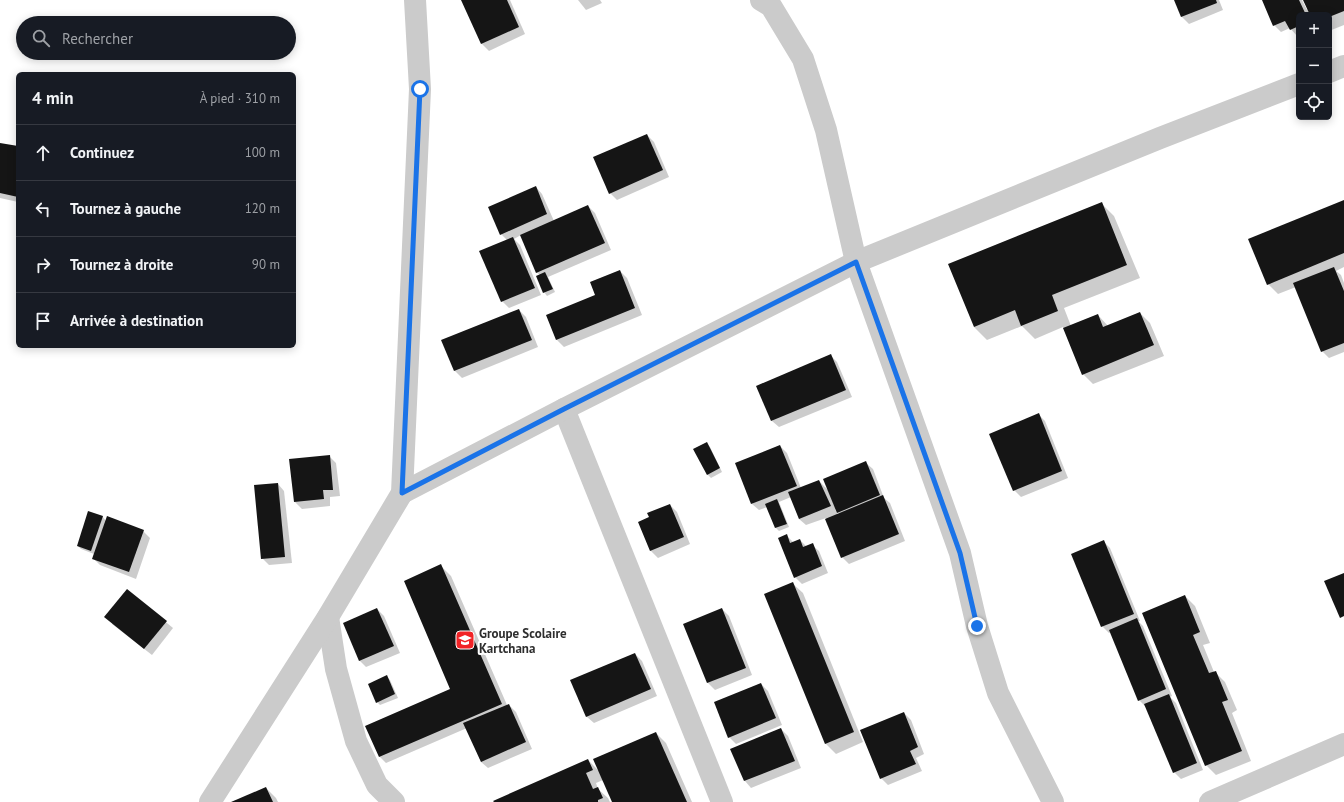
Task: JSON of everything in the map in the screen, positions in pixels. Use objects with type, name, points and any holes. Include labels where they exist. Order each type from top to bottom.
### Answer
[{"type":"street","points":[[210,802],[328,618],[402,493],[420,89],[415,0]]},
{"type":"street","points":[[761,0],[771,6],[803,59],[826,130],[856,262],[960,553],[977,626],[998,693],[1053,802]]},
{"type":"street","points":[[1332,71],[1344,66]]},
{"type":"street","points":[[402,493],[564,409],[856,262],[1160,138],[1296,85]]},
{"type":"street","points":[[564,409],[722,802]]},
{"type":"street","points":[[328,618],[336,669],[356,741],[377,785],[394,802]]},
{"type":"street","points":[[1210,802],[1344,744]]},
{"type":"building","points":[[461,0],[507,0],[519,27],[481,44]]},
{"type":"building","points":[[1174,0],[1216,0],[1217,3],[1181,17]]},
{"type":"building","points":[[1262,0],[1299,0],[1305,12],[1296,12],[1296,27],[1290,30],[1285,21],[1273,26]]},
{"type":"building","points":[[1303,0],[1344,0],[1344,11],[1332,16],[1332,12],[1309,12]]},
{"type":"building","points":[[647,134],[663,170],[609,194],[593,157]]},
{"type":"building","points":[[0,143],[16,146],[16,197],[0,193]]},
{"type":"building","points":[[536,186],[547,214],[500,235],[488,207]]},
{"type":"building","points":[[1344,200],[1344,253],[1267,285],[1248,239]]},
{"type":"building","points":[[1102,202],[1127,265],[1052,295],[1058,311],[1021,326],[1015,310],[974,327],[948,264]]},
{"type":"building","points":[[588,205],[605,243],[536,273],[520,235]]},
{"type":"building","points":[[513,237],[535,288],[501,302],[479,251]]},
{"type":"building","points":[[1334,267],[1344,291],[1344,343],[1321,352],[1293,283]]},
{"type":"building","points":[[620,270],[635,308],[556,340],[546,315],[595,295],[590,282]]},
{"type":"building","points":[[545,272],[553,289],[543,293],[536,276]]},
{"type":"building","points":[[519,309],[532,340],[454,371],[441,340]]},
{"type":"building","points":[[1140,312],[1154,345],[1082,375],[1063,328],[1098,314],[1103,327]]},
{"type":"building","points":[[831,354],[846,390],[771,421],[756,386]]},
{"type":"building","points":[[1039,413],[1062,471],[1013,491],[989,434]]},
{"type":"building","points":[[707,442],[720,468],[707,475],[693,449]]},
{"type":"building","points":[[780,445],[797,486],[751,504],[735,463]]},
{"type":"building","points":[[330,455],[333,490],[323,490],[324,499],[294,502],[289,459]]},
{"type":"building","points":[[866,461],[880,495],[837,513],[823,479]]},
{"type":"building","points":[[819,480],[831,506],[799,519],[788,492]]},
{"type":"building","points":[[278,483],[285,557],[261,559],[254,485]]},
{"type":"building","points":[[883,495],[899,534],[841,558],[825,519]]},
{"type":"building","points":[[777,499],[787,524],[775,528],[765,504]]},
{"type":"building","points":[[670,504],[684,537],[650,551],[638,522],[649,517],[647,513]]},
{"type":"building","points":[[88,511],[103,516],[91,551],[77,546]]},
{"type":"building","points":[[107,516],[144,530],[129,572],[92,559]]},
{"type":"building","points":[[787,534],[790,543],[800,539],[803,547],[813,543],[822,566],[794,578],[778,538]]},
{"type":"building","points":[[1104,540],[1134,614],[1101,627],[1071,554]]},
{"type":"building","points":[[441,564],[502,704],[379,757],[365,726],[450,689],[404,581]]},
{"type":"building","points":[[1344,573],[1344,616],[1340,618],[1324,581]]},
{"type":"building","points":[[793,582],[854,732],[825,744],[764,594]]},
{"type":"building","points":[[127,589],[167,621],[144,649],[104,617]]},
{"type":"building","points":[[1185,595],[1200,632],[1193,635],[1209,673],[1216,671],[1228,700],[1222,702],[1242,751],[1205,766],[1142,613]]},
{"type":"building","points":[[377,608],[394,646],[359,661],[343,623]]},
{"type":"building","points":[[722,608],[746,668],[707,683],[683,624]]},
{"type":"building","points":[[1137,618],[1166,689],[1138,701],[1109,630]]},
{"type":"building","points":[[635,653],[651,689],[586,717],[570,680]]},
{"type":"building","points":[[387,675],[395,694],[376,703],[368,684]]},
{"type":"building","points":[[761,683],[776,718],[728,738],[714,702]]},
{"type":"building","points":[[1169,694],[1197,763],[1173,773],[1144,704]]},
{"type":"building","points":[[509,704],[526,742],[481,762],[463,723]]},
{"type":"building","points":[[904,712],[918,747],[910,751],[916,764],[880,779],[860,730]]},
{"type":"building","points":[[781,728],[795,761],[744,781],[730,749]]},
{"type":"building","points":[[656,732],[687,802],[612,802],[593,759]]},
{"type":"building","points":[[588,759],[593,770],[586,773],[593,789],[598,787],[603,798],[598,800],[598,802],[493,801]]},
{"type":"building","points":[[266,787],[273,802],[231,802]]},
{"type":"place","name":"Groupe Scolaire Kartchana","points":[[465,640]]},
{"type":"route","points":[[420,89],[402,493],[564,409],[856,262],[960,553],[977,626]]}]
